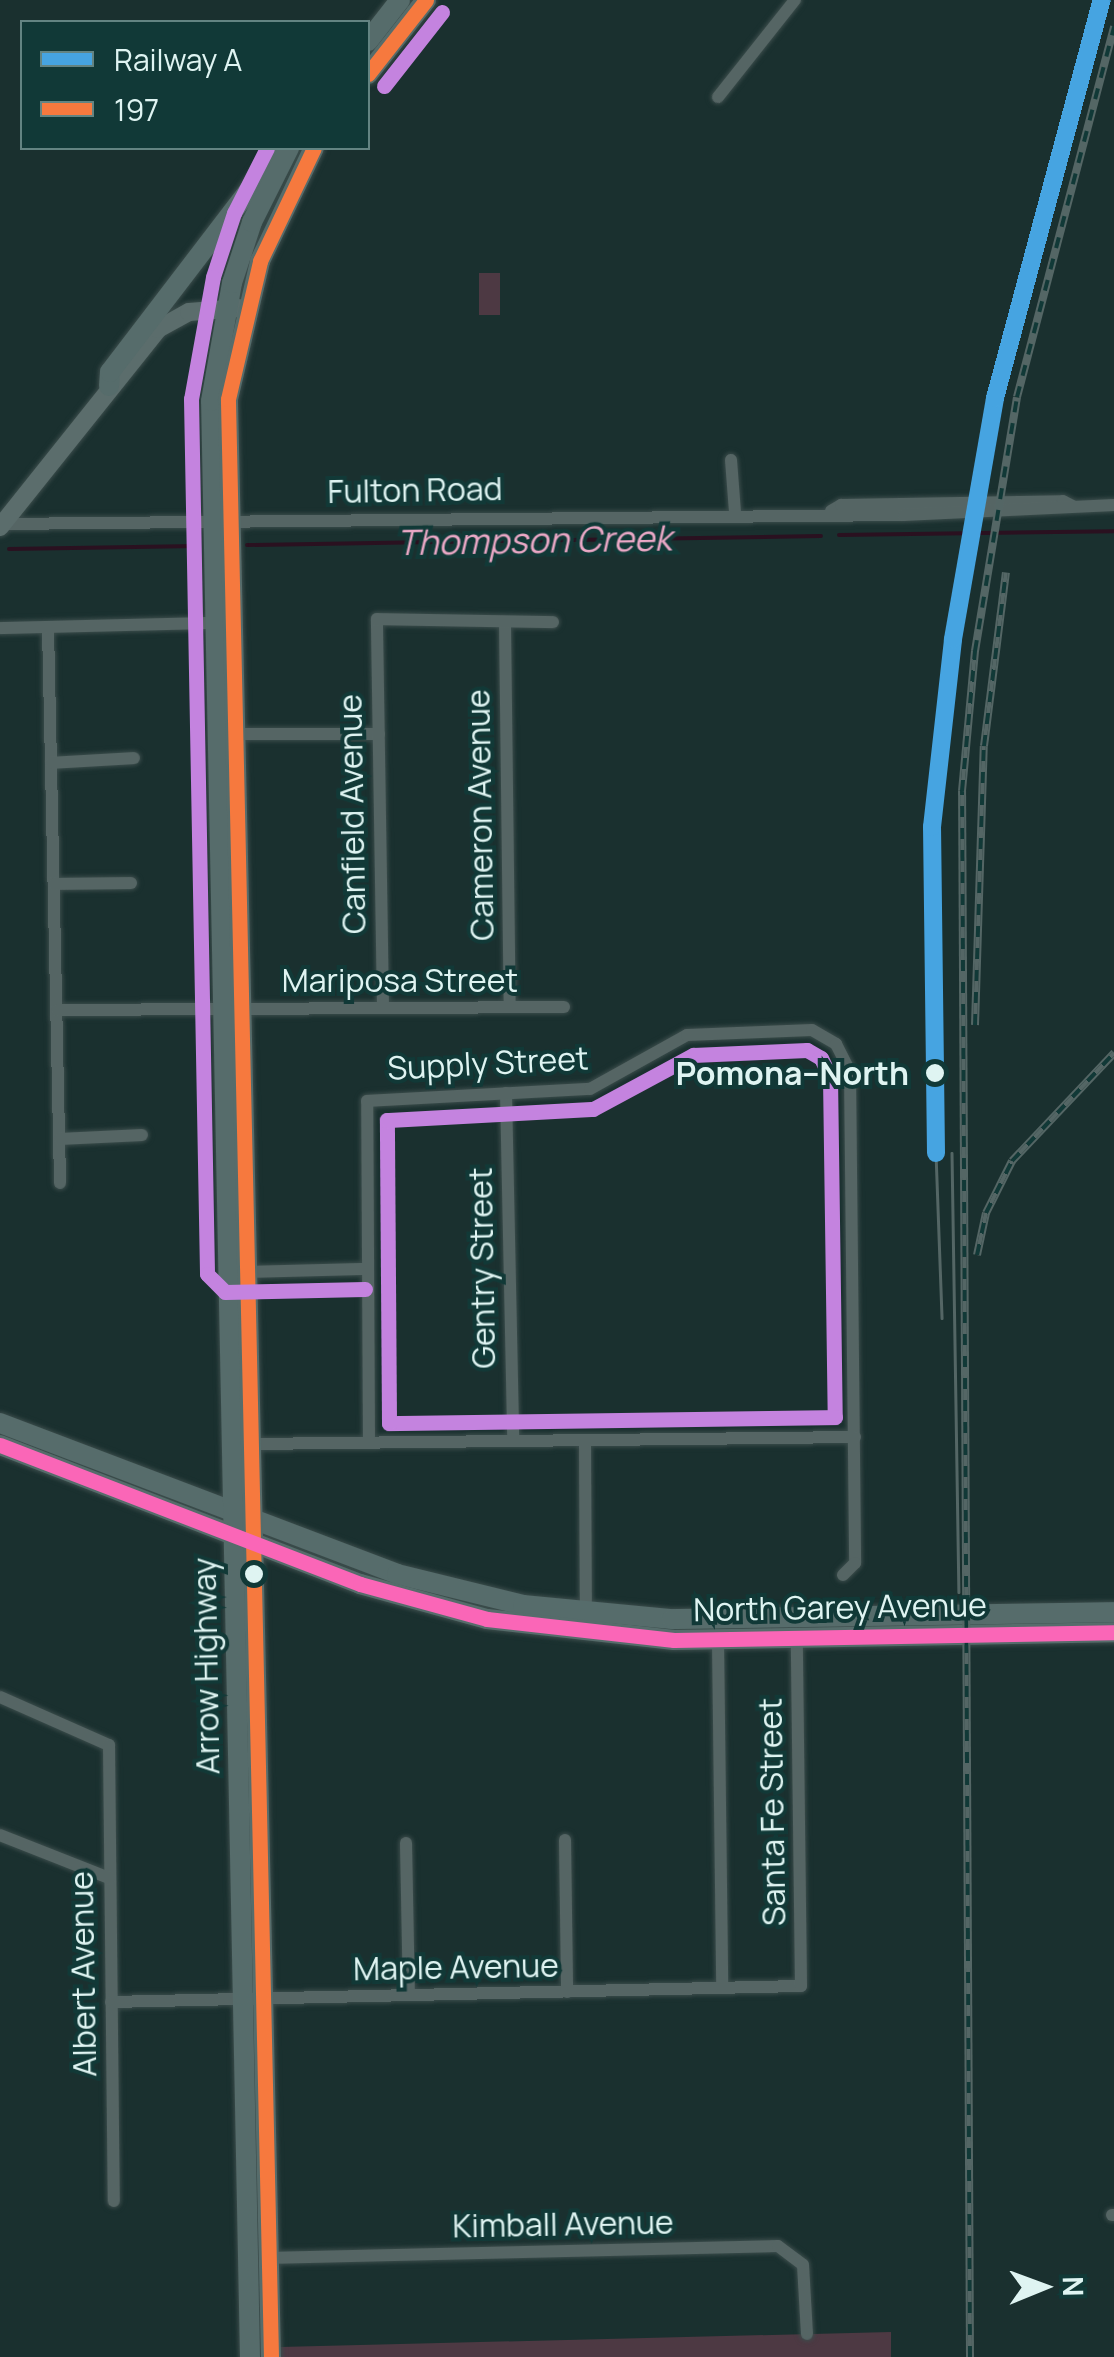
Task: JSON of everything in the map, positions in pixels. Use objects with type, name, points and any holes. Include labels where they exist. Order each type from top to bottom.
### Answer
[{"type":"main road","points":[[370,38],[400,0]]},
{"type":"main road","points":[[370,71],[426,0]]},
{"type":"main road","points":[[109,386],[110,372],[279,150]]},
{"type":"main road","name":"Arrow Highway","points":[[231,1008],[238,734],[211,401],[236,308],[252,222],[288,150]]},
{"type":"main road","points":[[1,525],[158,329],[189,312],[236,308],[313,150]]},
{"type":"main road","name":"Arrow Highway","points":[[221,521],[212,623],[231,1008],[254,1998],[258,2258],[250,2357]]},
{"type":"main road","name":"Arrow Highway","points":[[237,1272],[250,1444],[242,1526]]},
{"type":"main road","name":"North Garey Avenue","points":[[5,1435],[242,1526],[450,1590],[586,1613],[756,1619],[1114,1612]]},
{"type":"main road","name":"North Garey Avenue","points":[[5,1435],[91,1458],[377,1589],[530,1626],[638,1639],[718,1640],[1114,1632]]},
{"type":"main road","points":[[530,1626],[543,1618],[578,1624],[586,1613]]},
{"type":"main road","points":[[718,1640],[726,1629],[749,1627],[756,1619]]},
{"type":"main road","name":"Arrow Highway","points":[[258,2258],[271,2357]]},
{"type":"street","points":[[718,97],[795,0]]},
{"type":"street","points":[[731,460],[735,512]]},
{"type":"street","name":"Fulton Road","points":[[1,525],[735,512],[904,515],[1114,505]]},
{"type":"street","name":"Canfield Avenue","points":[[382,1008],[377,619],[505,622]]},
{"type":"street","points":[[505,622],[552,622]]},
{"type":"street","name":"Cameron Avenue","points":[[505,622],[510,1007]]},
{"type":"street","points":[[0,628],[212,623]]},
{"type":"street","points":[[48,627],[60,1183]]},
{"type":"street","points":[[216,735],[379,734]]},
{"type":"street","points":[[51,763],[134,758]]},
{"type":"street","points":[[54,884],[131,883]]},
{"type":"street","name":"Mariposa Street","points":[[57,1010],[564,1007]]},
{"type":"street","name":"Supply Street","points":[[364,1269],[367,1100],[601,1086],[697,1033],[812,1030],[836,1044],[850,1082],[855,1437]]},
{"type":"street","name":"Gentry Street","points":[[506,1094],[513,1440]]},
{"type":"street","points":[[60,1138],[142,1135]]},
{"type":"street","points":[[237,1272],[364,1269],[369,1442]]},
{"type":"street","points":[[250,1444],[855,1437],[855,1563],[843,1575]]},
{"type":"street","points":[[585,1442],[586,1613]]},
{"type":"street","name":"Santa Fe Street","points":[[797,1637],[802,1986]]},
{"type":"street","points":[[718,1640],[722,1988]]},
{"type":"street","name":"Albert Avenue","points":[[0,1697],[109,1745],[114,2201]]},
{"type":"street","points":[[0,1835],[109,1878]]},
{"type":"street","points":[[565,1840],[567,1992]]},
{"type":"street","points":[[406,1843],[409,1996]]},
{"type":"street","name":"Maple Avenue","points":[[111,2002],[802,1986]]},
{"type":"street","name":"Kimball Avenue","points":[[258,2258],[778,2246],[803,2265],[807,2334]]},
{"type":"shaded area","points":[[479,273],[500,273],[500,315],[479,315]]},
{"type":"shaded area","points":[[891,2332],[891,2357],[281,2357],[280,2347]]},
{"type":"waterway","name":"Thompson Creek","points":[[839,535],[1114,531]]},
{"type":"waterway","name":"Thompson Creek","points":[[247,545],[821,536]]},
{"type":"waterway","name":"Thompson Creek","points":[[9,549],[197,546]]},
{"type":"tram line","points":[[936,1153],[942,1318]]},
{"type":"tram line","points":[[952,1153],[959,1592]]},
{"type":"railway","points":[[970,2357],[962,791],[975,651],[1017,397],[1114,26]]},
{"type":"railway","points":[[975,1025],[984,746],[1006,572]]},
{"type":"railway","points":[[977,1255],[986,1213],[1012,1161],[1114,1053]]},
{"type":"rail line","name":"A","points":[[936,1153],[932,827],[953,639],[995,398],[1102,0]]},
{"type":"transit line","name":"197","points":[[370,71],[426,0]]},
{"type":"transit line","points":[[384,86],[442,12]]},
{"type":"transit line","points":[[266,150],[234,213],[213,277],[191,399],[207,1274],[225,1292],[365,1289]]},
{"type":"transit line","name":"197","points":[[271,2357],[228,399],[260,261],[313,150]]},
{"type":"transit line","points":[[807,1050],[821,1058],[830,1077],[835,1417],[389,1423],[387,1120],[593,1109],[693,1055],[807,1050]]},
{"type":"transit line","points":[[0,1445],[360,1584],[487,1619],[674,1640],[1114,1632]]},
{"type":"place","name":"Pomona–North","points":[[935,1073]]}]
